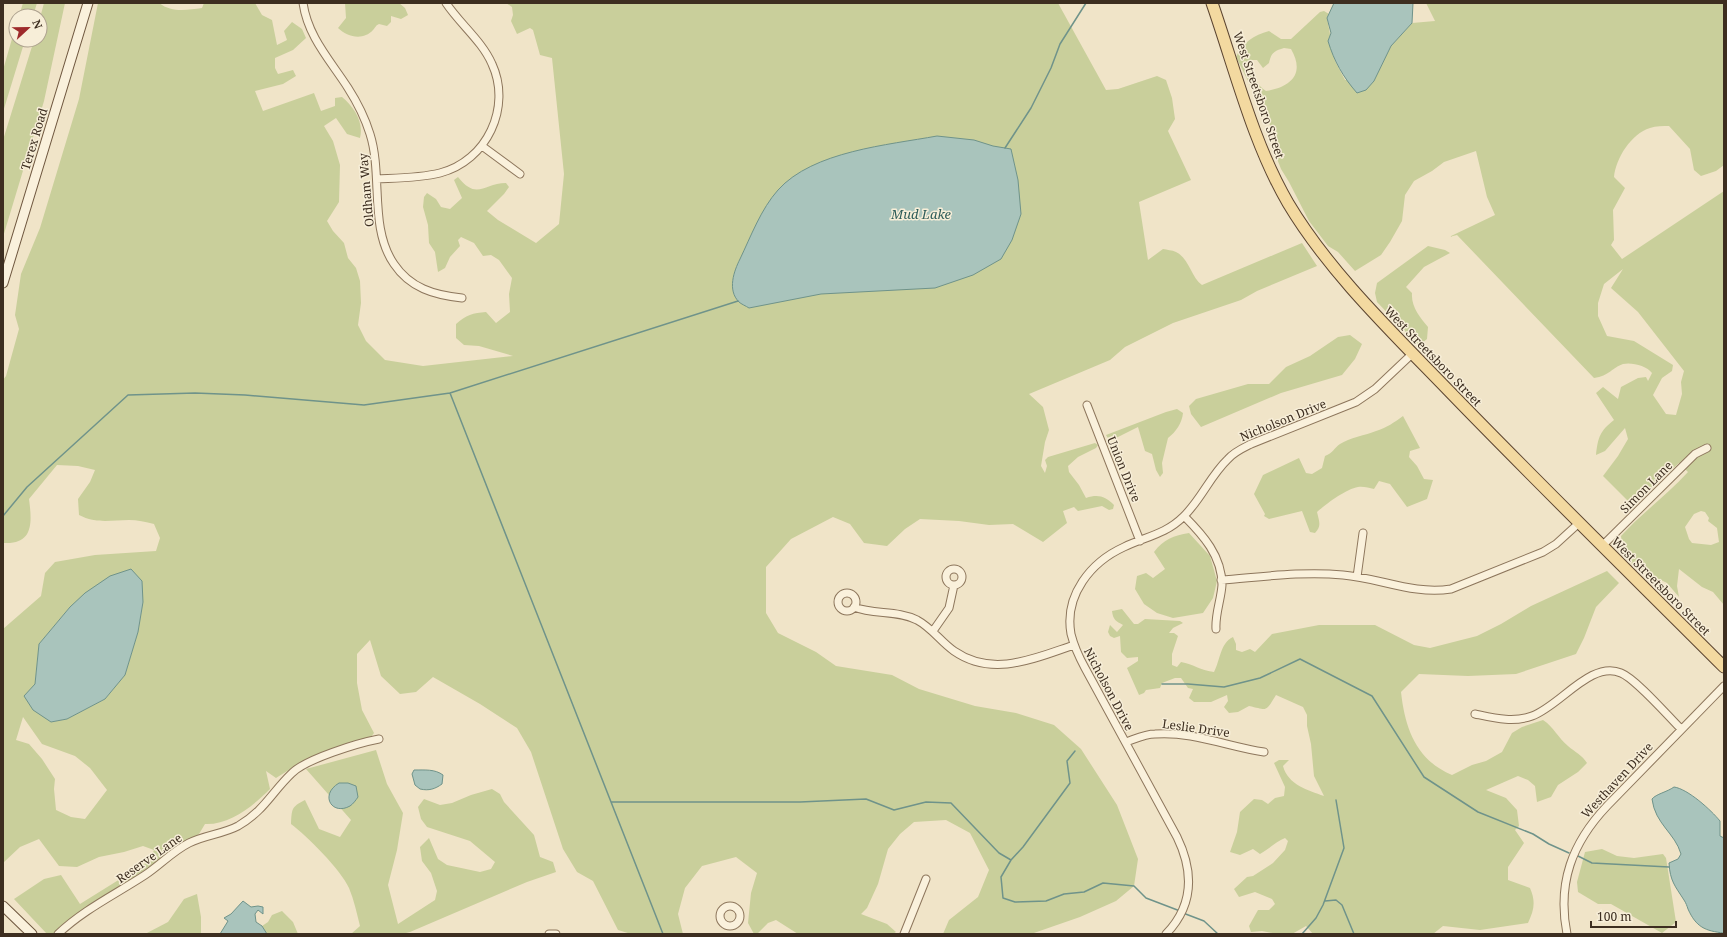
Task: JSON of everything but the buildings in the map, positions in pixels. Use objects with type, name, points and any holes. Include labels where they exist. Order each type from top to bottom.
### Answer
[{"type":"main road","name":"Terex Road","points":[[3,283],[88,3]]},
{"type":"main road","name":"West Streetsboro Street","points":[[1212,3],[1264,151],[1287,201],[1311,239],[1339,274],[1412,354],[1724,667]]},
{"type":"main road","points":[[3,906],[32,934]]},
{"type":"street","name":"Oldham Way","points":[[303,3],[306,18],[315,41],[348,87],[361,112],[372,141],[376,161],[380,229],[383,243],[393,264],[404,276],[417,286],[437,294],[462,298]]},
{"type":"street","points":[[377,179],[441,173],[463,163],[482,146],[493,128],[497,115],[499,98],[497,76],[492,63],[482,48],[446,3]]},
{"type":"street","points":[[482,146],[520,174]]},
{"type":"street","name":"Nicholson Drive","points":[[1166,934],[1182,912],[1189,888],[1188,864],[1183,848],[1084,668],[1074,645],[1071,632],[1072,604],[1078,589],[1085,576],[1096,564],[1107,556],[1125,546],[1164,531],[1184,516],[1220,467],[1238,450],[1356,402],[1375,389],[1412,354]]},
{"type":"street","name":"Union Drive","points":[[1087,405],[1140,541]]},
{"type":"street","name":"Simon Lane","points":[[1602,546],[1694,454],[1707,448]]},
{"type":"street","points":[[1184,516],[1208,542],[1214,554],[1221,580],[1215,620],[1216,629]]},
{"type":"street","points":[[1221,580],[1317,574],[1357,576],[1424,591],[1436,592],[1451,589],[1543,552],[1556,544],[1579,523]]},
{"type":"street","points":[[1357,576],[1363,534]]},
{"type":"street","points":[[933,632],[949,608],[954,585]]},
{"type":"street","points":[[854,607],[864,611],[904,615],[916,620],[933,632],[955,652],[970,660],[984,664],[998,665],[1021,663],[1074,645]]},
{"type":"street","points":[[1475,714],[1502,719],[1530,717],[1551,706],[1590,676],[1598,672],[1616,671],[1630,678],[1681,729]]},
{"type":"street","name":"Westhaven Drive","points":[[1567,934],[1564,905],[1565,883],[1569,866],[1582,836],[1599,814],[1724,686]]},
{"type":"street","name":"Leslie Drive","points":[[1126,742],[1143,736],[1167,734],[1219,741],[1264,752]]},
{"type":"street","name":"Reserve Lane","points":[[58,934],[82,915],[147,874],[180,848],[194,840],[229,830],[251,817],[264,806],[290,774],[298,768],[346,748],[378,739]]},
{"type":"street","points":[[904,934],[926,878]]},
{"type":"street","points":[[549,934],[556,934]]},
{"type":"green space","points":[[23,3],[37,3],[35,8],[21,8]]},
{"type":"green space","points":[[44,3],[65,3],[44,101],[3,237],[3,140],[32,48],[48,48],[48,8],[43,8]]},
{"type":"green space","points":[[98,3],[159,3],[174,10],[180,10],[202,8],[204,3],[255,3],[262,15],[272,20],[277,45],[287,40],[284,31],[292,22],[302,29],[306,38],[293,50],[275,58],[275,68],[278,74],[293,70],[296,76],[283,84],[255,91],[263,111],[314,93],[321,111],[335,106],[335,98],[342,97],[354,110],[361,126],[360,138],[347,134],[336,118],[324,126],[333,141],[340,165],[339,202],[327,221],[333,231],[344,243],[348,258],[356,268],[360,281],[361,303],[358,325],[366,341],[385,360],[423,366],[513,356],[479,346],[464,345],[456,338],[456,324],[463,318],[473,314],[486,312],[496,323],[510,312],[509,294],[512,278],[499,260],[491,255],[483,256],[474,243],[461,237],[458,240],[460,246],[450,257],[445,268],[438,272],[435,252],[429,243],[428,225],[423,207],[424,197],[427,193],[436,199],[441,207],[450,209],[462,198],[454,180],[458,177],[470,188],[476,189],[506,183],[509,187],[487,211],[498,220],[536,243],[559,224],[564,174],[552,58],[540,55],[533,30],[530,28],[517,34],[511,21],[513,15],[512,7],[506,3],[1058,3],[1106,90],[1118,89],[1157,76],[1166,80],[1172,98],[1175,119],[1168,131],[1191,180],[1139,202],[1148,260],[1163,249],[1176,252],[1184,259],[1198,282],[1202,285],[1302,243],[1317,266],[1257,291],[1241,300],[1173,323],[1125,347],[1110,360],[1029,394],[1043,407],[1049,430],[1045,442],[1041,466],[1045,473],[1047,466],[1045,460],[1048,457],[1095,443],[1098,445],[1096,448],[1078,457],[1068,466],[1069,472],[1079,485],[1086,498],[1098,496],[1104,498],[1114,505],[1113,509],[1109,510],[1102,506],[1078,511],[1074,507],[1063,511],[1067,523],[1043,542],[1013,524],[989,525],[959,521],[920,519],[905,529],[887,546],[864,543],[850,524],[833,517],[791,539],[766,567],[766,613],[778,633],[816,652],[836,666],[892,675],[919,689],[975,706],[1016,713],[1054,725],[1081,749],[1117,805],[1138,859],[1134,886],[1116,901],[1080,917],[1031,934],[943,934],[949,920],[978,897],[989,870],[970,833],[946,820],[914,822],[900,834],[888,849],[878,884],[867,908],[861,914],[887,924],[896,932],[893,934],[798,934],[776,920],[768,923],[757,934],[754,934],[748,923],[751,893],[757,873],[736,857],[702,866],[685,888],[678,914],[683,934],[631,934],[618,930],[593,881],[577,872],[563,849],[531,752],[517,728],[480,704],[433,677],[416,692],[400,694],[381,676],[370,640],[357,654],[357,683],[362,710],[374,733],[368,741],[328,752],[300,763],[276,778],[266,771],[270,789],[249,808],[232,818],[205,824],[199,834],[53,934],[47,934],[14,899],[44,879],[61,875],[80,904],[149,861],[154,850],[143,846],[124,852],[99,857],[77,867],[59,866],[39,839],[20,847],[3,863],[3,629],[41,596],[45,573],[55,562],[95,555],[156,551],[160,538],[154,524],[132,520],[98,521],[79,515],[78,499],[90,482],[95,470],[78,466],[57,465],[29,499],[31,516],[29,530],[26,536],[13,543],[3,543],[3,380],[6,376],[19,329],[15,315],[21,274],[40,228],[79,99]],"holes":[[[143,602],[138,632],[125,675],[105,699],[67,719],[51,722],[25,696],[35,684],[39,644],[70,607]],[[23,717],[42,744],[75,756],[90,768],[107,790],[85,819],[71,817],[56,810],[54,789],[55,779],[42,759],[29,744],[16,740]]]},
{"type":"green space","points":[[345,3],[399,3],[405,8],[408,15],[401,19],[391,16],[391,22],[387,26],[379,24],[365,36],[360,37],[346,34],[338,28],[346,18]]},
{"type":"green space","points":[[1426,3],[1724,3],[1724,165],[1716,171],[1701,176],[1694,170],[1690,149],[1669,126],[1657,126],[1643,131],[1631,141],[1621,155],[1615,170],[1614,177],[1625,188],[1613,210],[1614,240],[1611,245],[1622,259],[1724,191],[1724,605],[1713,592],[1702,587],[1679,569],[1677,586],[1679,597],[1667,583],[1633,566],[1622,543],[1621,536],[1688,472],[1679,463],[1632,505],[1603,476],[1618,456],[1628,439],[1625,428],[1605,451],[1596,455],[1600,435],[1614,420],[1596,393],[1603,387],[1618,399],[1621,387],[1638,378],[1646,377],[1648,381],[1652,373],[1635,364],[1623,364],[1599,377],[1594,378],[1457,235],[1449,237],[1495,215],[1487,197],[1476,151],[1444,162],[1414,181],[1405,195],[1402,221],[1390,242],[1381,255],[1355,271],[1338,252],[1328,246],[1309,221],[1281,169],[1274,151],[1277,148],[1270,125],[1236,57],[1249,40],[1269,31],[1281,39],[1291,39],[1320,12],[1324,11],[1329,14],[1327,18],[1335,61],[1345,80],[1374,81],[1391,46],[1412,23],[1435,21]],"holes":[[[1284,48],[1291,49],[1295,58],[1297,65],[1294,78],[1283,86],[1266,91],[1255,79],[1250,63],[1251,60],[1257,60],[1263,68],[1269,63],[1274,53]],[[1623,269],[1611,288],[1638,312],[1684,371],[1681,382],[1682,394],[1676,415],[1666,414],[1653,395],[1662,378],[1672,371],[1673,365],[1634,341],[1607,336],[1598,316],[1598,303],[1604,284]],[[1701,511],[1705,512],[1709,518],[1708,521],[1717,528],[1719,542],[1711,545],[1692,543],[1685,527],[1694,514]]]},
{"type":"green space","points":[[9,48],[23,48],[3,112],[3,70]]},
{"type":"green space","points":[[1428,246],[1445,250],[1450,253],[1424,267],[1406,287],[1412,293],[1413,303],[1417,312],[1428,327],[1427,339],[1421,344],[1417,344],[1377,302],[1375,293],[1377,283]]},
{"type":"green space","points":[[1350,335],[1362,344],[1355,359],[1342,375],[1281,393],[1201,427],[1191,414],[1189,406],[1196,399],[1248,384],[1269,384],[1286,367],[1310,356],[1338,337]]},
{"type":"green space","points":[[1177,409],[1183,413],[1182,417],[1174,433],[1168,438],[1162,463],[1163,473],[1160,477],[1156,470],[1152,454],[1145,451],[1138,427],[1112,440],[1109,440],[1106,435],[1166,412]]},
{"type":"green space","points":[[1403,416],[1420,448],[1410,451],[1409,457],[1417,466],[1424,479],[1433,480],[1427,499],[1407,507],[1390,484],[1379,481],[1374,489],[1362,487],[1353,488],[1336,497],[1317,512],[1319,528],[1315,533],[1310,532],[1302,511],[1269,519],[1264,516],[1265,514],[1254,494],[1263,475],[1299,458],[1306,473],[1312,474],[1322,468],[1325,456],[1340,444],[1383,428],[1394,423]]},
{"type":"green space","points":[[1189,533],[1210,556],[1217,581],[1213,598],[1203,613],[1173,618],[1157,613],[1144,604],[1135,589],[1137,576],[1146,573],[1153,578],[1165,569],[1154,552],[1161,544],[1169,539],[1178,535]]},
{"type":"green space","points":[[1607,571],[1619,583],[1596,607],[1576,654],[1516,674],[1468,676],[1419,674],[1401,692],[1409,730],[1414,741],[1429,761],[1452,775],[1472,765],[1486,761],[1502,752],[1512,733],[1522,727],[1543,720],[1587,763],[1578,772],[1558,785],[1551,797],[1537,802],[1535,786],[1528,780],[1518,776],[1486,790],[1506,798],[1517,810],[1519,826],[1515,830],[1524,843],[1508,867],[1508,880],[1530,888],[1534,906],[1528,923],[1480,930],[1443,926],[1433,934],[1313,934],[1306,926],[1292,934],[1278,934],[1262,931],[1251,932],[1249,926],[1258,910],[1269,910],[1275,904],[1272,899],[1255,892],[1239,897],[1234,889],[1247,877],[1253,876],[1273,863],[1285,850],[1288,841],[1285,838],[1260,854],[1253,849],[1240,855],[1230,852],[1237,832],[1240,812],[1254,799],[1262,800],[1268,804],[1275,798],[1284,796],[1285,787],[1274,763],[1279,760],[1289,760],[1283,766],[1289,778],[1299,786],[1324,796],[1314,776],[1311,744],[1307,726],[1307,715],[1303,707],[1276,695],[1266,709],[1249,706],[1238,712],[1229,713],[1224,707],[1228,701],[1227,695],[1211,702],[1194,702],[1189,698],[1193,689],[1188,688],[1181,678],[1175,678],[1162,683],[1160,688],[1146,690],[1144,693],[1139,695],[1127,668],[1138,661],[1138,657],[1127,658],[1121,652],[1120,636],[1114,638],[1110,636],[1108,632],[1110,625],[1117,632],[1123,625],[1115,620],[1112,611],[1122,609],[1134,624],[1138,624],[1145,619],[1180,621],[1183,623],[1173,628],[1169,633],[1174,633],[1178,636],[1172,654],[1172,665],[1177,667],[1181,662],[1214,672],[1225,643],[1233,637],[1236,644],[1236,650],[1242,652],[1250,649],[1255,652],[1272,634],[1319,625],[1375,625],[1414,645],[1430,648],[1477,636],[1531,606]]},
{"type":"green space","points":[[376,750],[387,784],[403,813],[397,850],[388,885],[398,924],[435,900],[437,891],[431,873],[422,861],[420,847],[429,838],[438,859],[447,865],[480,872],[491,869],[495,862],[470,841],[427,827],[421,819],[418,807],[424,799],[440,805],[452,803],[471,795],[492,789],[500,794],[504,802],[534,835],[540,857],[553,862],[556,872],[527,882],[410,932],[402,934],[351,934],[360,926],[349,888],[339,872],[323,854],[291,824],[292,815],[293,809],[305,800],[319,829],[340,837],[351,820],[306,769]]},
{"type":"green space","points":[[1602,849],[1617,856],[1634,858],[1663,854],[1666,858],[1676,922],[1662,933],[1611,904],[1598,904],[1578,892],[1577,882],[1585,852]]},
{"type":"green space","points":[[197,894],[201,917],[201,934],[145,934],[168,922],[184,899]]},
{"type":"green space","points":[[282,911],[293,922],[298,934],[267,934],[262,926],[268,922],[272,915]]},
{"type":"water","points":[[1334,3],[1413,3],[1412,23],[1391,46],[1374,81],[1366,90],[1357,93],[1347,81],[1333,55],[1328,41],[1331,33],[1327,18]]},
{"type":"water","name":"Mud Lake","points":[[937,136],[974,140],[993,146],[1011,149],[1018,180],[1021,214],[1012,240],[1001,259],[973,275],[935,288],[821,294],[749,308],[739,302],[735,297],[732,286],[738,264],[766,206],[778,190],[793,177],[811,166],[852,152]]},
{"type":"water","points":[[131,569],[142,581],[143,602],[138,632],[125,675],[105,699],[67,719],[51,722],[33,710],[24,696],[35,684],[39,644],[70,607],[85,593],[110,576]]},
{"type":"water","points":[[414,770],[430,770],[440,773],[443,775],[442,784],[432,789],[420,789],[415,785],[412,774]]},
{"type":"water","points":[[339,783],[348,783],[356,786],[358,797],[350,806],[344,808],[333,806],[330,803],[329,798],[333,788]]},
{"type":"water","points":[[1674,787],[1692,796],[1711,811],[1720,821],[1720,836],[1724,838],[1724,933],[1706,929],[1694,920],[1672,879],[1669,863],[1678,859],[1681,854],[1674,840],[1657,815],[1652,799]]},
{"type":"water","points":[[243,901],[251,907],[263,907],[263,914],[258,910],[255,914],[256,922],[262,926],[267,934],[220,934],[228,921],[224,918],[231,914]]},
{"type":"waterway","points":[[1005,148],[1031,108],[1051,68],[1060,44],[1086,3]]},
{"type":"waterway","points":[[3,516],[27,487],[128,395],[195,393],[245,395],[364,405],[450,393],[738,301]]},
{"type":"waterway","points":[[450,393],[663,934]]},
{"type":"waterway","points":[[1162,684],[1188,684],[1224,687],[1260,678],[1300,659],[1372,696],[1424,777],[1478,812],[1533,834],[1549,844],[1569,853]]},
{"type":"waterway","points":[[1011,860],[1023,847],[1070,783],[1067,761],[1075,751]]},
{"type":"waterway","points":[[611,802],[800,802],[866,799],[894,810],[926,802],[951,803],[999,853],[1011,860],[1001,877],[1003,898],[1015,902],[1046,901],[1064,894],[1084,892],[1103,883],[1134,886],[1146,898],[1180,911]]},
{"type":"waterway","points":[[1302,934],[1316,918],[1323,905],[1344,848],[1336,800]]},
{"type":"waterway","points":[[1578,856],[1592,863],[1669,867]]},
{"type":"waterway","points":[[1325,901],[1336,900],[1342,905],[1354,934]]},
{"type":"waterway","points":[[1183,913],[1204,921],[1218,934]]}]
